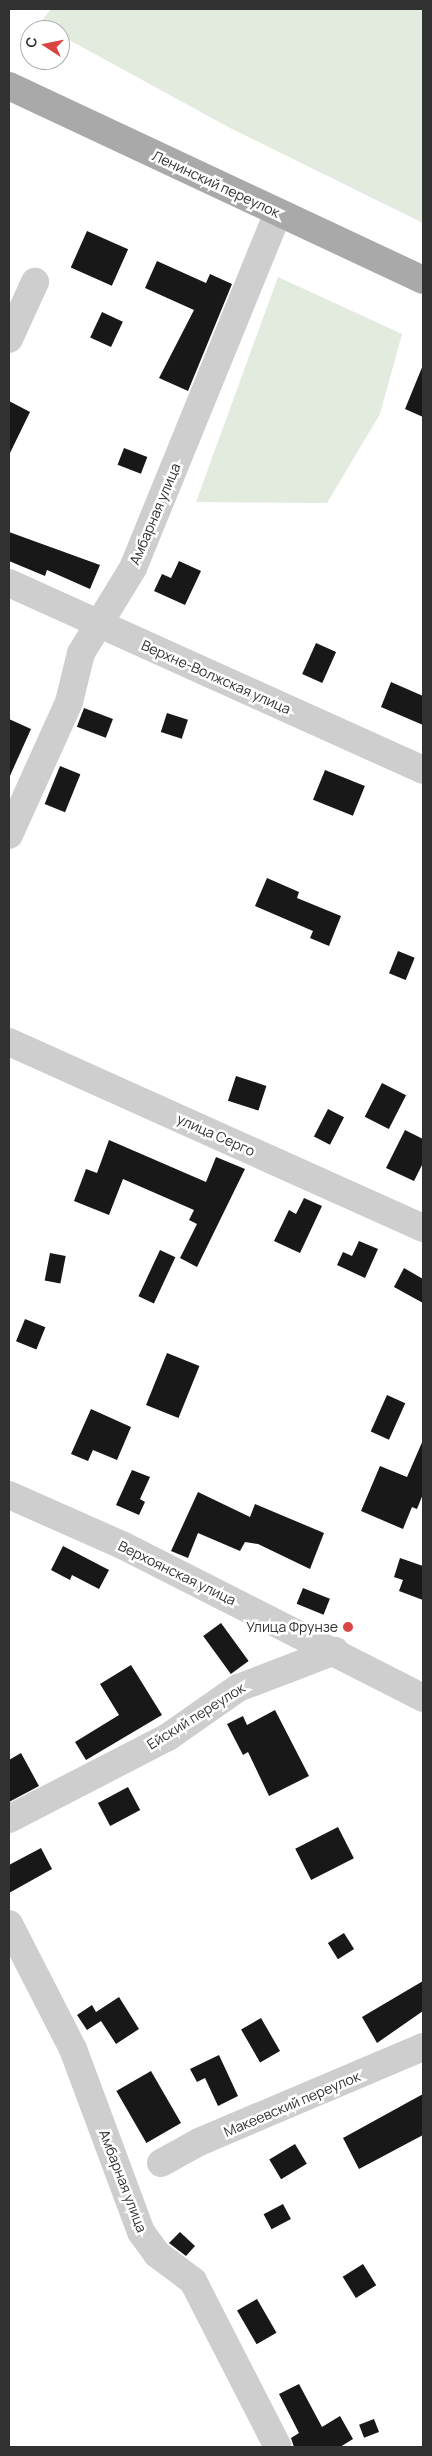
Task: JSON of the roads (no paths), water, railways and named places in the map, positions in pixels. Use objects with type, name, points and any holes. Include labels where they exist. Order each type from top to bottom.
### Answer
[{"type":"main road","name":"Ленинский переулок","points":[[9,86],[278,214],[423,280]]},
{"type":"street","name":"Амбарная улица","points":[[9,836],[70,702],[80,653],[96,623],[133,568],[278,214]]},
{"type":"street","points":[[9,339],[35,282]]},
{"type":"street","name":"Верхне-Волжская улица","points":[[9,583],[423,770]]},
{"type":"street","name":"улица Серго","points":[[9,1042],[423,1228]]},
{"type":"street","name":"Верхоянская улица","points":[[9,1495],[122,1545],[334,1651],[423,1698]]},
{"type":"street","name":"Ейский переулок","points":[[9,1819],[168,1737],[238,1688],[334,1651]]},
{"type":"street","name":"Амбарная улица","points":[[9,1924],[73,2049],[141,2232],[157,2254],[193,2280],[278,2447]]},
{"type":"street","name":"Макеевский переулок","points":[[161,2163],[199,2142],[423,2047]]},
{"type":"place","name":"Улица Фрунзе","points":[[348,1627]]}]
